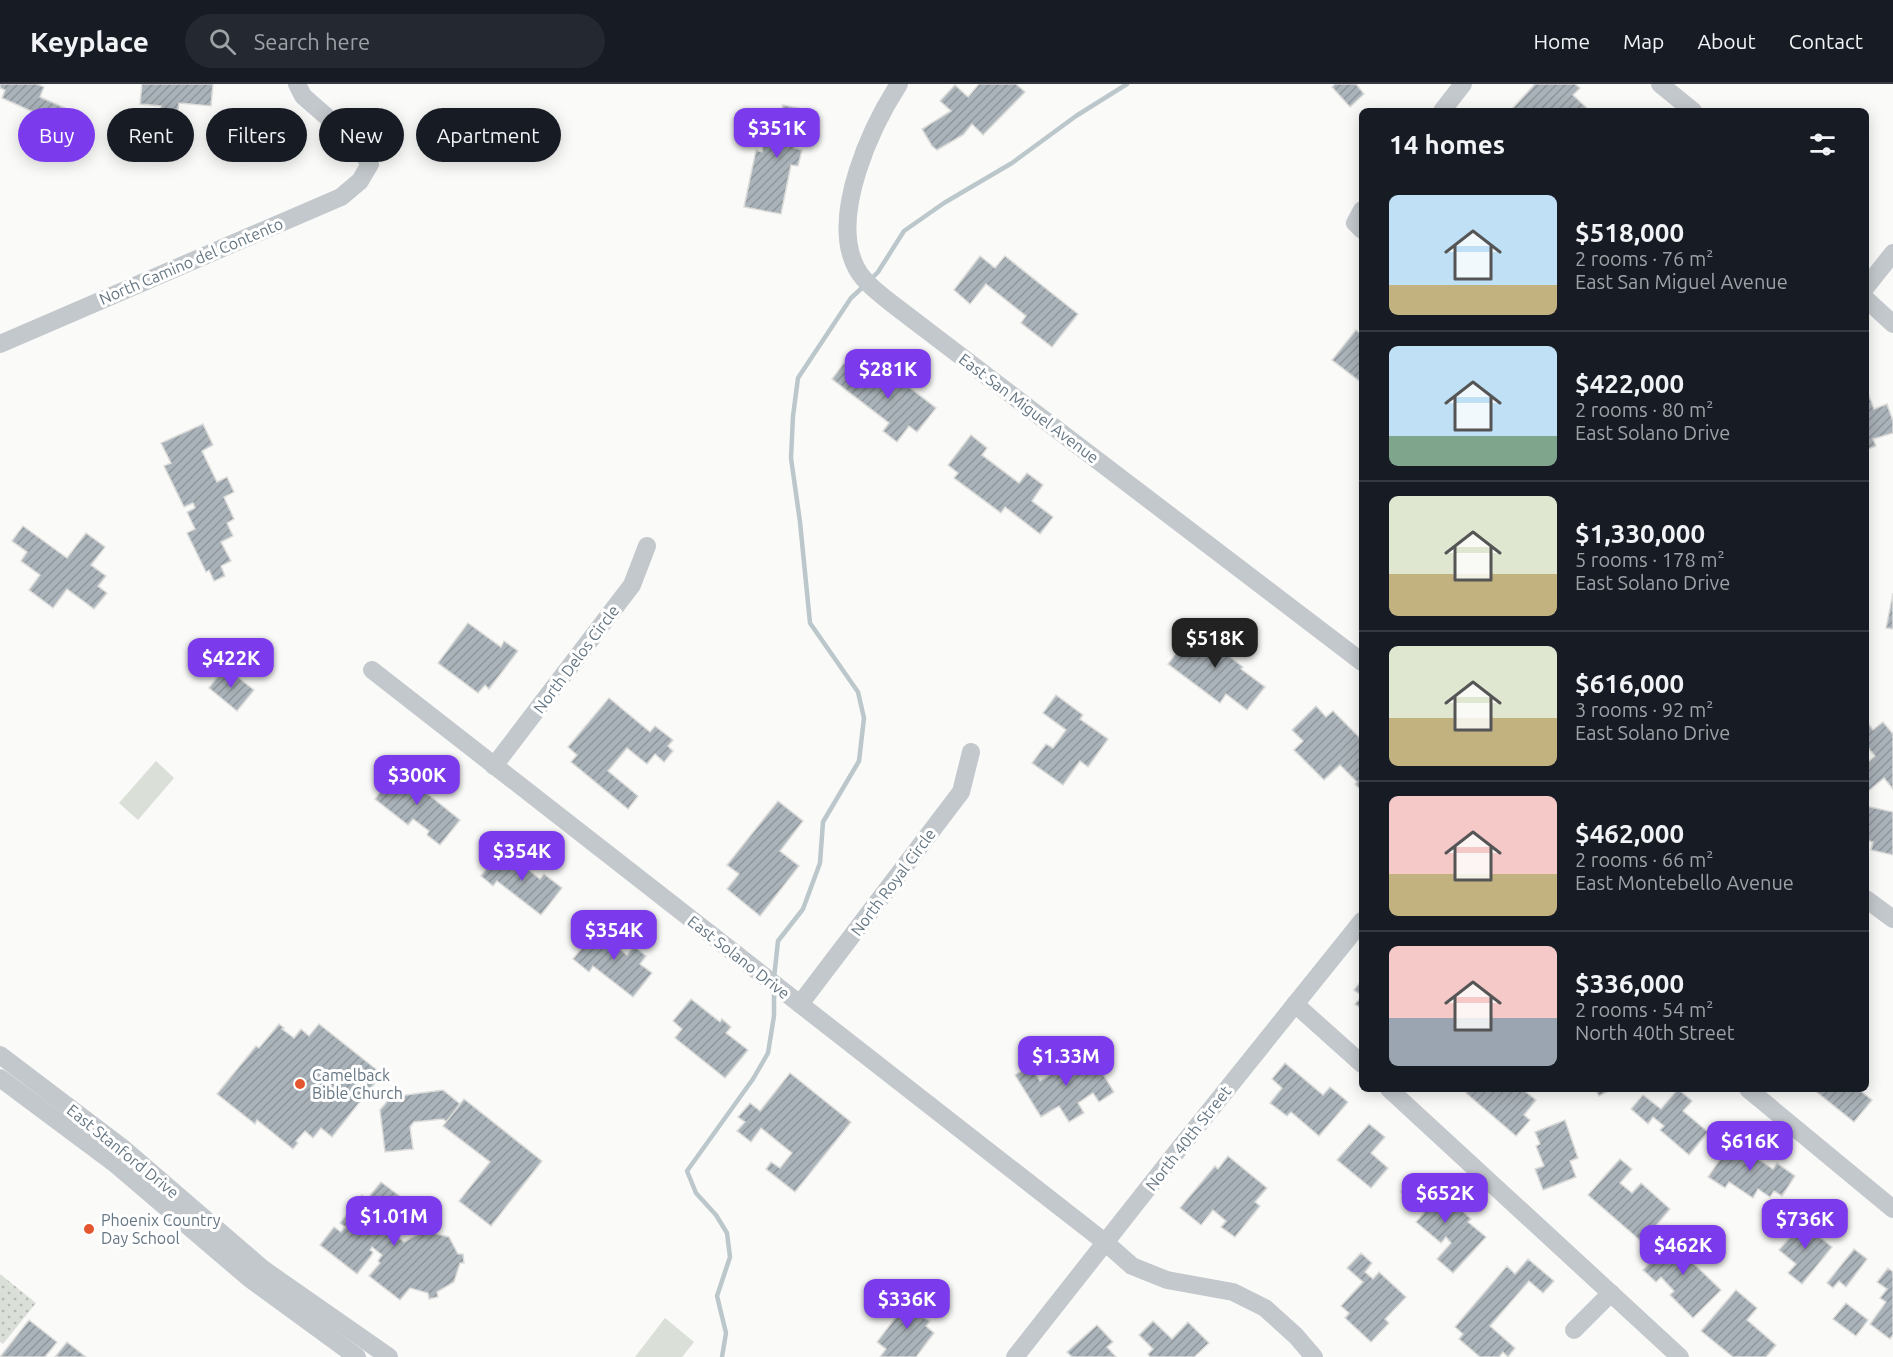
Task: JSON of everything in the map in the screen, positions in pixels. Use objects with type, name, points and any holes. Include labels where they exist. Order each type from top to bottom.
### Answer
[{"type":"street","name":"North Camino del Contento","points":[[0,344],[341,197],[360,181],[370,164],[351,138],[303,96],[297,84]]},
{"type":"street","name":"East San Miguel Avenue","points":[[899,84],[886,103],[874,129],[851,194],[847,233],[849,249],[862,276],[895,306],[1359,660]]},
{"type":"street","points":[[1444,108],[1463,84]]},
{"type":"street","points":[[1660,84],[1689,108]]},
{"type":"street","points":[[1870,275],[1893,254]]},
{"type":"street","points":[[1869,302],[1893,324]]},
{"type":"street","name":"North Delos Circle","points":[[494,766],[633,585],[647,546]]},
{"type":"street","name":"East Solano Drive","points":[[372,670],[1106,1243]]},
{"type":"street","name":"North Royal Circle","points":[[800,1004],[961,792],[971,752]]},
{"type":"street","points":[[1869,901],[1893,918]]},
{"type":"street","name":"North 40th Street","points":[[1015,1357],[1359,925]]},
{"type":"street","points":[[1295,1004],[1359,1061]]},
{"type":"street","name":"East Stanford Drive","points":[[0,1055],[124,1149],[263,1269],[389,1357]]},
{"type":"street","name":"East Stanford Drive","points":[[0,1078],[114,1163],[250,1279],[357,1357]]},
{"type":"street","points":[[1392,1092],[1680,1357]]},
{"type":"street","points":[[1752,1092],[1893,1209]]},
{"type":"street","points":[[1106,1243],[1132,1266],[1167,1280],[1233,1292],[1265,1308],[1296,1336],[1314,1357]]},
{"type":"street","points":[[1574,1330],[1611,1293]]},
{"type":"shaded area","points":[[156,761],[174,778],[138,820],[119,803]]},
{"type":"shaded area","points":[[0,1274],[36,1303],[3,1344],[0,1342]]},
{"type":"shaded area","points":[[665,1318],[694,1342],[682,1357],[635,1357]]},
{"type":"building","points":[[0,84],[37,84],[44,87],[40,97],[65,108],[24,108],[2,98],[5,90],[0,88]]},
{"type":"building","points":[[142,84],[213,84],[211,106],[179,103],[178,108],[161,108],[161,106],[140,104]]},
{"type":"building","points":[[979,84],[1016,84],[1025,92],[983,135],[972,124],[963,135],[937,150],[922,129],[951,111],[940,101],[955,85],[968,97]]},
{"type":"building","points":[[1335,84],[1356,84],[1364,94],[1350,107],[1332,87]]},
{"type":"building","points":[[1535,84],[1575,84],[1580,88],[1573,95],[1587,108],[1513,108]]},
{"type":"building","points":[[783,105],[817,112],[813,131],[798,128],[794,148],[802,150],[798,166],[791,165],[781,214],[744,207],[756,150],[762,152],[769,116],[780,118]]},
{"type":"building","points":[[980,256],[995,268],[1005,256],[1078,314],[1052,347],[1021,323],[1026,316],[986,284],[970,304],[954,290]]},
{"type":"building","points":[[1356,330],[1359,332],[1359,381],[1332,360]]},
{"type":"building","points":[[844,363],[867,380],[871,376],[880,383],[888,371],[936,408],[917,432],[909,426],[897,442],[883,431],[889,423],[832,379]]},
{"type":"building","points":[[1869,396],[1874,409],[1887,404],[1893,421],[1893,433],[1873,439],[1876,446],[1869,449]]},
{"type":"building","points":[[203,424],[213,445],[202,451],[217,482],[227,477],[234,492],[224,497],[234,519],[227,523],[233,536],[221,542],[231,561],[221,566],[225,576],[214,581],[209,570],[206,572],[187,533],[195,529],[187,512],[195,508],[193,503],[184,507],[164,466],[171,463],[161,443]]},
{"type":"building","points":[[971,435],[987,448],[982,455],[1019,483],[1027,473],[1043,485],[1032,501],[1053,517],[1040,534],[1005,507],[1001,513],[954,478],[958,473],[948,465]]},
{"type":"building","points":[[23,526],[67,558],[86,533],[105,547],[91,565],[106,576],[98,586],[107,593],[94,609],[67,589],[53,608],[29,590],[40,575],[21,561],[27,552],[12,541]]},
{"type":"building","points":[[1893,593],[1893,629],[1886,628]]},
{"type":"building","points":[[468,623],[501,647],[504,641],[518,651],[489,689],[485,685],[478,693],[438,663]]},
{"type":"building","points":[[1216,627],[1232,638],[1222,651],[1265,687],[1247,710],[1226,694],[1220,703],[1168,664],[1194,630],[1206,640]]},
{"type":"building","points":[[225,667],[254,690],[237,711],[209,688]]},
{"type":"building","points":[[1056,695],[1083,715],[1080,719],[1108,739],[1088,767],[1080,761],[1063,785],[1032,763],[1046,744],[1053,748],[1066,730],[1043,713]]},
{"type":"building","points":[[609,698],[650,732],[655,726],[673,740],[668,746],[673,751],[664,762],[655,754],[647,764],[627,748],[608,771],[638,796],[628,809],[571,762],[577,755],[568,747]]},
{"type":"building","points":[[1316,706],[1326,717],[1333,711],[1359,737],[1359,788],[1355,784],[1357,782],[1340,765],[1324,780],[1294,750],[1303,741],[1292,730]]},
{"type":"building","points":[[1883,722],[1893,734],[1893,789],[1884,778],[1869,790],[1869,761],[1875,756],[1869,749],[1869,724],[1873,730]]},
{"type":"building","points":[[396,771],[411,783],[417,776],[429,785],[424,791],[460,820],[440,845],[427,835],[429,831],[413,819],[408,825],[375,799]]},
{"type":"building","points":[[778,801],[803,821],[780,851],[799,866],[760,916],[727,889],[739,874],[727,865]]},
{"type":"building","points":[[1869,807],[1893,812],[1893,855],[1871,850],[1873,842],[1869,841]]},
{"type":"building","points":[[502,849],[540,879],[544,874],[562,888],[541,915],[497,881],[493,886],[481,876]]},
{"type":"building","points":[[603,922],[618,934],[612,943],[627,955],[634,946],[646,956],[640,964],[652,973],[633,997],[593,966],[589,972],[573,959]]},
{"type":"building","points":[[1359,984],[1359,994],[1354,990]]},
{"type":"building","points":[[691,999],[720,1022],[722,1019],[731,1027],[726,1033],[748,1050],[725,1078],[675,1038],[682,1029],[673,1021]]},
{"type":"building","name":"Camelback Bible Church","points":[[279,1024],[294,1038],[301,1029],[309,1036],[319,1024],[382,1074],[332,1137],[321,1128],[313,1138],[305,1131],[296,1141],[298,1143],[293,1149],[257,1120],[255,1124],[217,1094],[256,1046],[259,1048]]},
{"type":"building","points":[[1089,1051],[1114,1092],[1099,1102],[1093,1093],[1078,1103],[1084,1113],[1069,1122],[1059,1106],[1041,1117],[1015,1075],[1030,1066],[1040,1081]]},
{"type":"building","points":[[1285,1063],[1323,1095],[1330,1087],[1348,1102],[1319,1136],[1291,1112],[1287,1116],[1270,1103],[1282,1088],[1272,1079]]},
{"type":"building","points":[[790,1073],[851,1122],[795,1192],[766,1169],[771,1162],[780,1168],[792,1153],[761,1128],[751,1142],[737,1131],[745,1122],[738,1117],[750,1103],[760,1111]]},
{"type":"building","points":[[443,1090],[460,1104],[447,1122],[443,1119],[414,1122],[410,1127],[413,1149],[385,1152],[380,1110],[391,1097]]},
{"type":"building","points":[[1526,1092],[1536,1100],[1524,1115],[1530,1120],[1516,1136],[1466,1093]]},
{"type":"building","points":[[1675,1092],[1682,1092],[1692,1101],[1683,1111],[1708,1132],[1689,1155],[1660,1130],[1664,1126],[1653,1117],[1648,1124],[1631,1109],[1643,1095],[1661,1109]]},
{"type":"building","points":[[1817,1092],[1862,1092],[1872,1100],[1854,1122]]},
{"type":"building","points":[[464,1099],[542,1161],[491,1226],[459,1201],[490,1162],[443,1126]]},
{"type":"building","points":[[1565,1120],[1578,1158],[1570,1161],[1576,1177],[1543,1190],[1535,1169],[1544,1166],[1536,1146],[1540,1144],[1535,1132]]},
{"type":"building","points":[[1369,1124],[1385,1137],[1371,1153],[1388,1168],[1371,1188],[1337,1160]]},
{"type":"building","points":[[1735,1137],[1755,1151],[1752,1155],[1773,1169],[1777,1163],[1795,1176],[1782,1196],[1774,1191],[1770,1197],[1758,1189],[1753,1198],[1729,1182],[1725,1188],[1708,1177]]},
{"type":"building","points":[[1228,1156],[1267,1188],[1255,1202],[1260,1206],[1235,1237],[1221,1227],[1226,1221],[1213,1210],[1201,1225],[1180,1208],[1215,1166],[1218,1169]]},
{"type":"building","points":[[1620,1159],[1632,1169],[1620,1183],[1632,1193],[1641,1183],[1670,1209],[1642,1242],[1588,1195]]},
{"type":"building","points":[[1414,1177],[1438,1199],[1443,1193],[1471,1219],[1468,1222],[1486,1237],[1453,1273],[1437,1259],[1451,1243],[1446,1237],[1441,1243],[1416,1222],[1424,1213],[1401,1192]]},
{"type":"building","points":[[381,1182],[409,1203],[395,1221],[404,1228],[398,1237],[404,1242],[421,1233],[419,1228],[429,1227],[429,1232],[449,1237],[458,1254],[463,1254],[464,1263],[460,1263],[454,1282],[437,1292],[438,1297],[429,1299],[428,1293],[410,1288],[400,1300],[369,1276],[380,1263],[378,1261],[382,1255],[372,1247],[371,1256],[357,1274],[320,1245],[334,1227],[341,1232],[345,1227],[340,1223],[362,1195],[367,1199]]},
{"type":"building","points":[[1806,1219],[1824,1234],[1821,1238],[1832,1247],[1802,1284],[1788,1273],[1796,1264],[1779,1250]]},
{"type":"building","points":[[1680,1233],[1701,1253],[1692,1262],[1721,1290],[1693,1318],[1670,1295],[1674,1291],[1661,1277],[1656,1282],[1643,1270]]},
{"type":"building","points":[[1854,1249],[1867,1259],[1846,1287],[1839,1281],[1833,1288],[1827,1283]]},
{"type":"building","points":[[1361,1253],[1372,1263],[1365,1272],[1373,1279],[1379,1272],[1406,1297],[1385,1319],[1389,1323],[1371,1342],[1345,1318],[1349,1313],[1341,1306],[1363,1282],[1347,1268]]},
{"type":"building","points":[[1528,1259],[1554,1281],[1543,1293],[1529,1281],[1490,1326],[1515,1348],[1508,1357],[1503,1352],[1499,1357],[1480,1357],[1459,1339],[1463,1334],[1455,1327],[1507,1266],[1515,1274]]},
{"type":"building","points":[[1888,1268],[1893,1272],[1893,1335],[1890,1339],[1870,1324],[1886,1302],[1880,1298],[1887,1289],[1877,1282]]},
{"type":"building","points":[[1736,1290],[1757,1308],[1747,1320],[1776,1345],[1766,1357],[1733,1357],[1701,1331]]},
{"type":"building","points":[[906,1292],[929,1310],[923,1317],[930,1321],[926,1326],[934,1333],[916,1357],[880,1357],[886,1349],[877,1342],[902,1309],[896,1304]]},
{"type":"building","points":[[1846,1303],[1868,1320],[1856,1336],[1833,1319]]},
{"type":"building","points":[[29,1320],[57,1342],[45,1357],[0,1357]]},
{"type":"building","points":[[1153,1321],[1172,1339],[1188,1322],[1209,1343],[1194,1357],[1150,1357],[1148,1354],[1153,1349],[1139,1335]]},
{"type":"building","points":[[1097,1325],[1113,1342],[1107,1347],[1116,1357],[1072,1357],[1067,1352]]},
{"type":"building","points":[[67,1342],[86,1357],[55,1357]]},
{"type":"waterway","points":[[870,280],[878,272],[904,231],[944,203],[1012,163],[1076,116],[1127,84]]},
{"type":"waterway","points":[[774,978],[778,941],[803,909],[820,863],[823,822],[859,761],[864,718],[858,692],[810,623],[791,458],[798,378],[851,298],[864,286]]},
{"type":"waterway","points":[[722,1357],[726,1333],[717,1296],[730,1257],[727,1233],[716,1215],[696,1193],[687,1171],[753,1079],[768,1053],[774,1016],[774,989]]},
{"type":"place","name":"Camelback Bible Church","points":[[300,1084]]},
{"type":"place","name":"Phoenix Country Day School","points":[[89,1229]]}]
